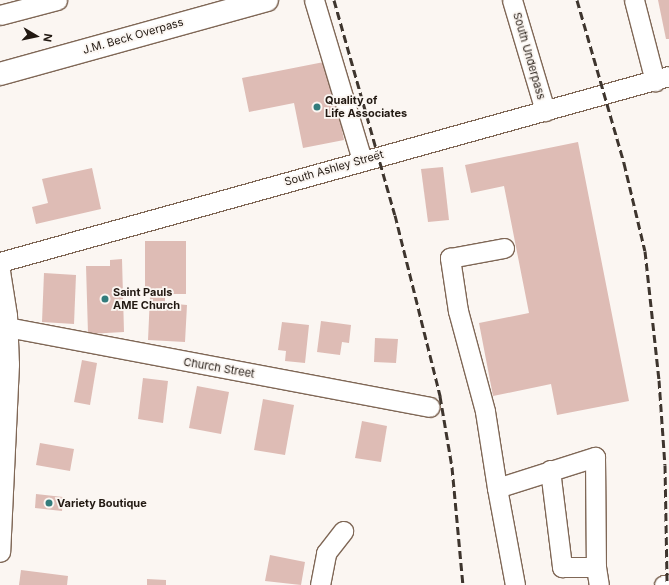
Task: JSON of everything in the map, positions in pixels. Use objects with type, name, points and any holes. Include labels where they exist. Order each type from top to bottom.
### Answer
[{"type":"main road","name":"J.M. Beck Overpass","points":[[0,74],[267,0]]},
{"type":"street","points":[[0,15],[57,0]]},
{"type":"street","points":[[314,0],[362,160]]},
{"type":"street","name":"South Underpass","points":[[512,0],[545,111]]},
{"type":"street","points":[[634,0],[662,79]]},
{"type":"street","name":"South Ashley Street","points":[[0,262],[362,160],[662,79]]},
{"type":"street","points":[[504,248],[450,258],[458,311],[485,411],[497,488],[515,585]]},
{"type":"street","points":[[0,271],[7,327],[9,364],[0,552]]},
{"type":"street","name":"Church Street","points":[[7,327],[430,407]]},
{"type":"street","points":[[497,488],[550,470],[596,457],[596,567],[599,585]]},
{"type":"street","points":[[550,470],[562,567],[596,567]]},
{"type":"street","points":[[320,585],[326,553],[343,531]]},
{"type":"street","points":[[664,585],[669,584]]},
{"type":"building","points":[[658,0],[669,0],[669,39],[666,39]]},
{"type":"building","name":"Quality of Life Associates","points":[[329,61],[344,140],[303,148],[294,103],[249,112],[242,78]]},
{"type":"building","points":[[578,142],[629,401],[557,415],[551,384],[493,396],[479,323],[529,313],[504,186],[471,193],[465,165]]},
{"type":"building","points":[[443,167],[449,220],[428,222],[421,169]]},
{"type":"building","points":[[92,168],[101,209],[36,224],[32,207],[48,203],[42,179]]},
{"type":"building","points":[[145,241],[186,241],[186,294],[145,294]]},
{"type":"building","name":"Saint Pauls AME Church","points":[[122,259],[124,332],[88,334],[86,266],[110,266],[110,260]]},
{"type":"building","points":[[44,273],[76,275],[74,324],[42,322]]},
{"type":"building","points":[[150,296],[165,297],[165,303],[187,305],[185,342],[148,340]]},
{"type":"building","points":[[321,321],[351,325],[349,343],[342,342],[340,355],[317,352]]},
{"type":"building","points":[[282,322],[309,325],[305,363],[285,361],[286,351],[278,350]]},
{"type":"building","points":[[375,338],[398,339],[396,363],[374,362]]},
{"type":"building","points":[[82,360],[97,363],[90,405],[74,402]]},
{"type":"building","points":[[143,378],[168,381],[163,423],[138,419]]},
{"type":"building","points":[[197,386],[229,392],[221,434],[189,428]]},
{"type":"building","points":[[263,399],[294,405],[285,455],[254,450]]},
{"type":"building","points":[[362,421],[387,426],[381,462],[355,458]]},
{"type":"building","points":[[40,443],[74,449],[70,471],[36,465]]},
{"type":"building","points":[[36,494],[63,497],[62,511],[35,508]]},
{"type":"building","points":[[270,555],[305,562],[301,585],[265,581]]},
{"type":"building","points":[[21,570],[68,576],[67,585],[19,585]]},
{"type":"building","points":[[147,579],[166,580],[166,585],[147,585]]},
{"type":"railway","points":[[334,0],[395,215],[440,396],[452,467],[463,585]]},
{"type":"railway","points":[[577,0],[624,163],[645,251],[659,380],[665,465],[667,585]]},
{"type":"place","name":"Quality of Life Associates","points":[[317,107]]},
{"type":"place","name":"Saint Pauls AME Church","points":[[105,299]]},
{"type":"place","name":"Variety Boutique","points":[[49,503]]}]
